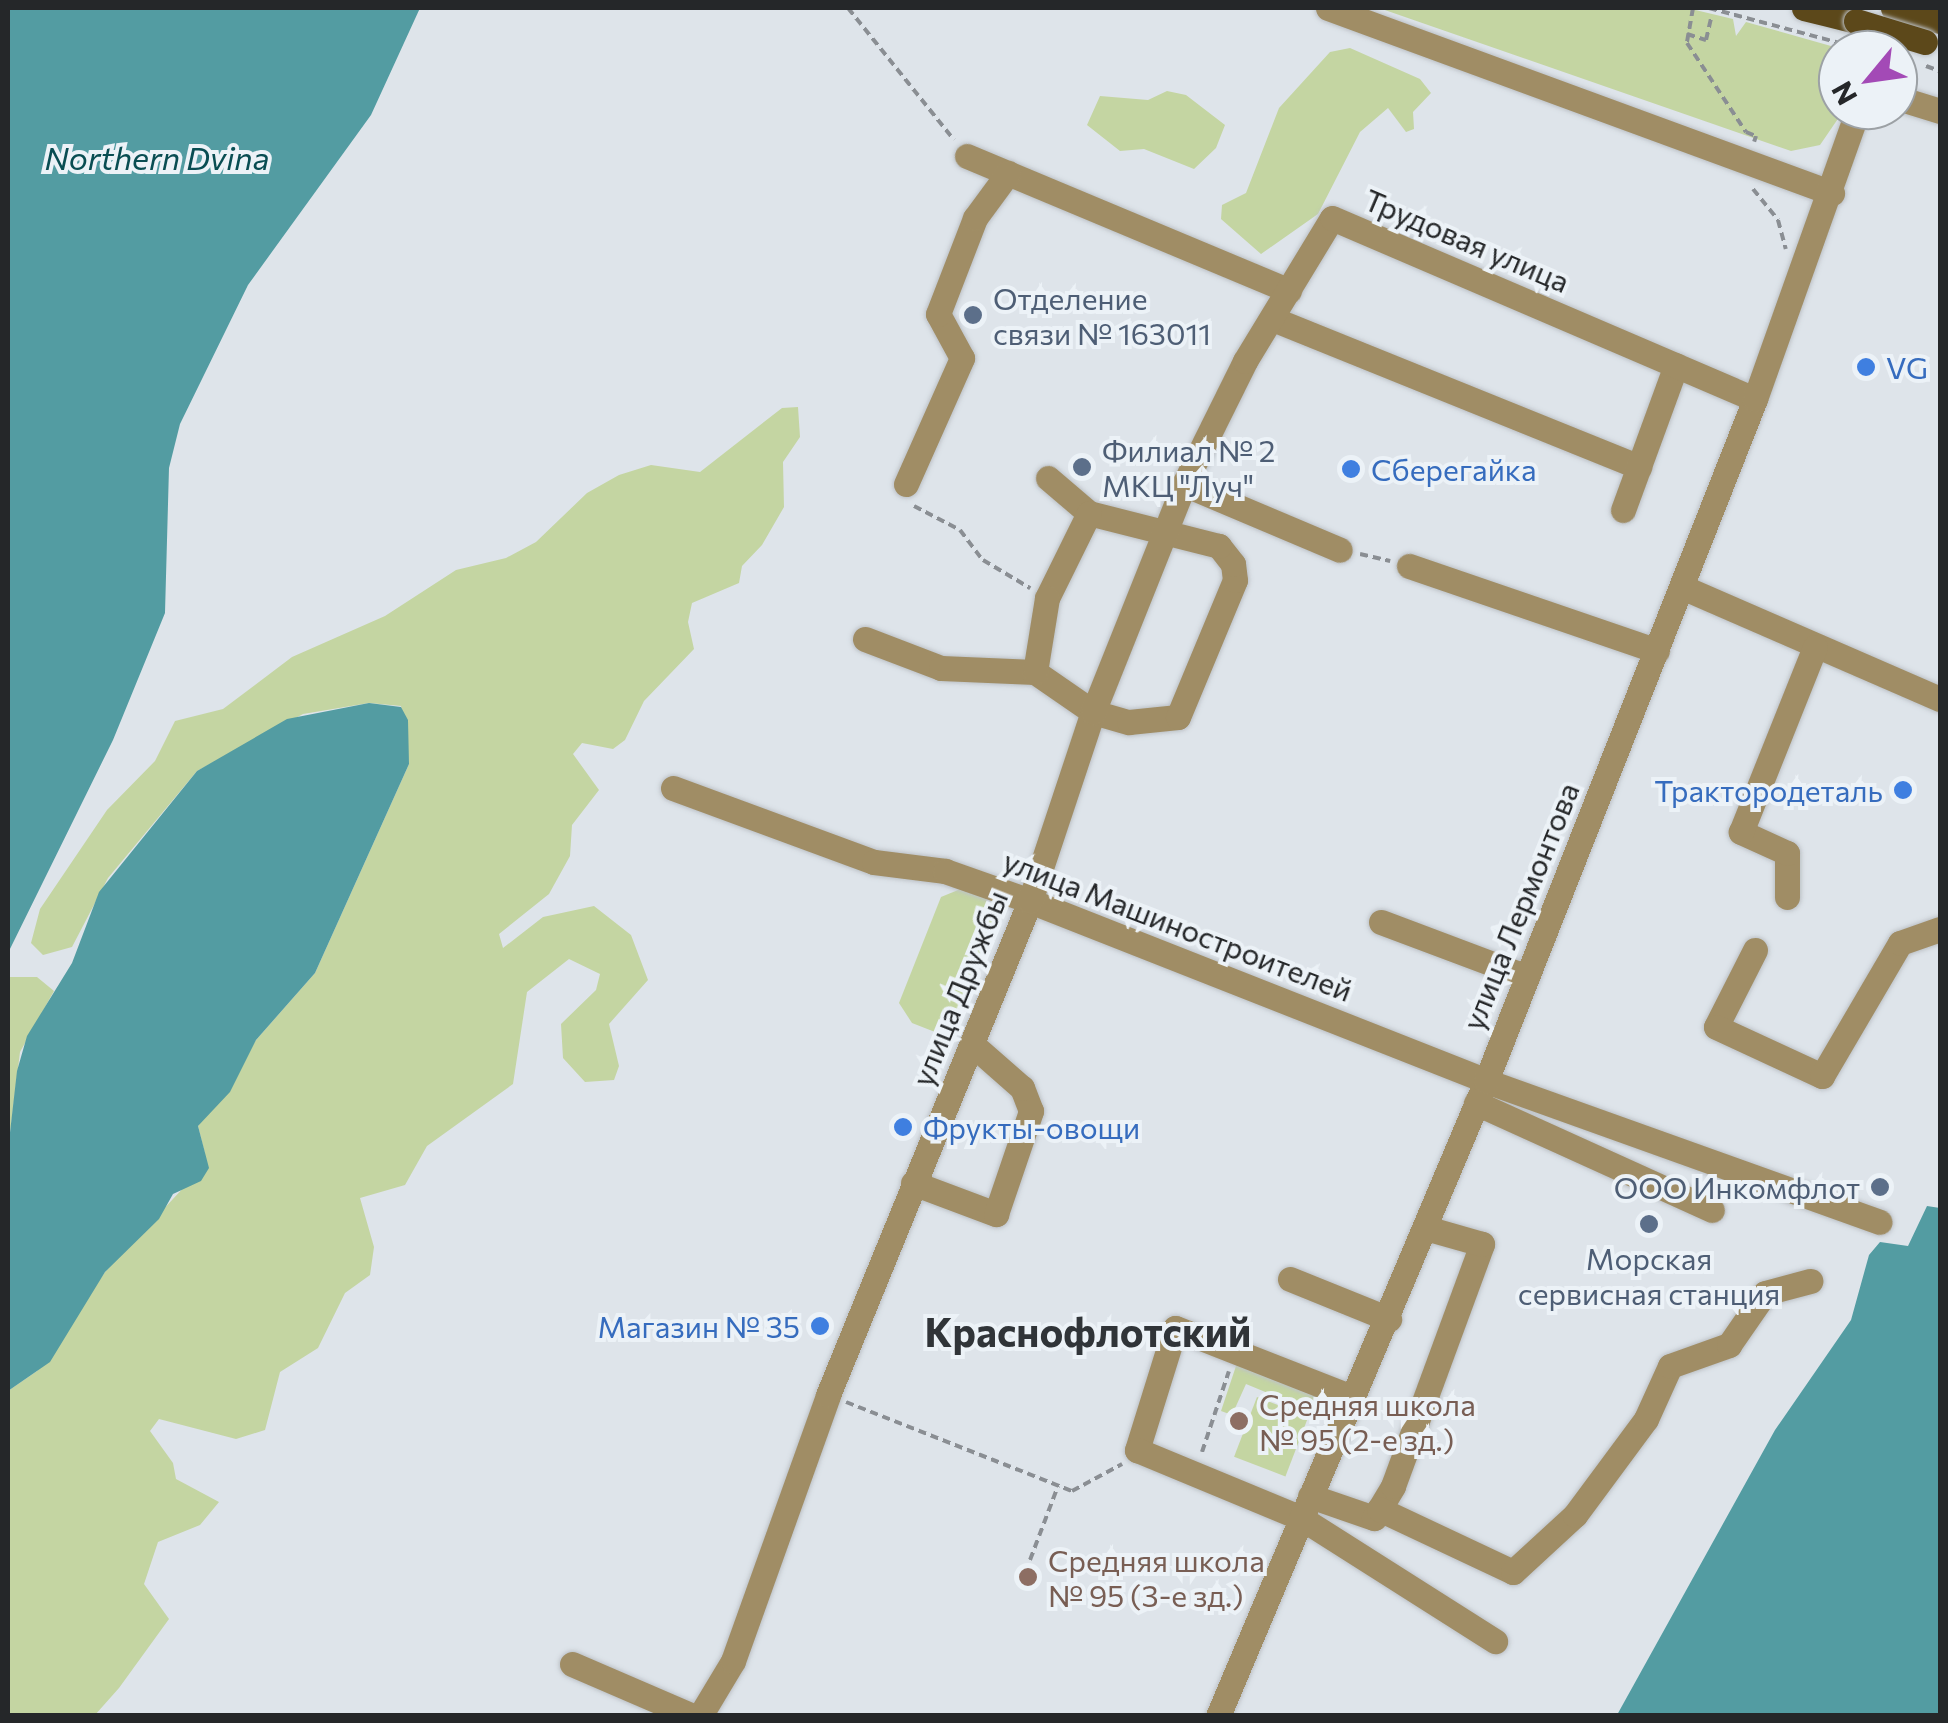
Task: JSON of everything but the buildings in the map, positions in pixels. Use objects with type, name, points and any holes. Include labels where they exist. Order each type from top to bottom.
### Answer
[{"type":"main road","points":[[1804,8],[1846,30]]},
{"type":"main road","points":[[1892,8],[1932,39]]},
{"type":"street","points":[[1328,8],[1832,193]]},
{"type":"street","name":"улица Лермонтова","points":[[1218,1716],[1389,1319],[1527,977],[1755,399],[1852,130]]},
{"type":"street","points":[[967,156],[1289,291]]},
{"type":"street","points":[[906,484],[962,358],[938,314],[975,218],[1008,173]]},
{"type":"street","name":"Трудовая улица","points":[[1289,291],[1332,218],[1755,399]]},
{"type":"street","name":"улица Дружбы","points":[[700,1716],[733,1661],[828,1395],[1030,900],[1092,712],[1184,484],[1289,291]]},
{"type":"street","points":[[1274,318],[1639,466]]},
{"type":"street","points":[[1623,510],[1676,365]]},
{"type":"street","points":[[865,639],[941,668],[1035,672],[1092,712],[1129,722],[1178,717],[1186,709],[1235,580],[1233,564],[1219,546],[1166,528],[1089,513],[1048,478]]},
{"type":"street","points":[[1184,484],[1340,550]]},
{"type":"street","points":[[1035,672],[1047,598],[1089,513]]},
{"type":"street","points":[[1409,566],[1656,652]]},
{"type":"street","points":[[1682,587],[1815,648],[1940,698]]},
{"type":"street","points":[[1788,897],[1787,853],[1741,832],[1815,648]]},
{"type":"street","name":"улица Машиностроителей","points":[[673,788],[874,862],[945,871],[1030,900],[1481,1092]]},
{"type":"street","points":[[1381,922],[1527,977]]},
{"type":"street","points":[[1756,950],[1716,1027],[1822,1076],[1900,943],[1940,929]]},
{"type":"street","points":[[913,1183],[996,1214],[1031,1112],[1022,1088],[973,1045]]},
{"type":"street","points":[[1481,1092],[1712,1210]]},
{"type":"street","points":[[1481,1092],[1879,1222]]},
{"type":"street","points":[[1354,1398],[1174,1328],[1137,1450],[1194,1475],[1306,1507],[1374,1518],[1394,1486],[1482,1244],[1426,1228]]},
{"type":"street","points":[[1290,1279],[1389,1319]]},
{"type":"street","points":[[1379,1510],[1513,1572],[1575,1515],[1646,1419],[1670,1366],[1729,1345],[1764,1293],[1810,1281]]},
{"type":"street","points":[[1306,1507],[1496,1640]]},
{"type":"street","points":[[572,1664],[692,1716]]},
{"type":"path","points":[[848,8],[967,156]]},
{"type":"path","points":[[1693,8],[1688,34],[1746,132],[1756,136],[1740,178],[1778,220],[1788,257]]},
{"type":"path","points":[[1709,8],[1832,30]]},
{"type":"path","points":[[1688,34],[1706,40],[1711,18]]},
{"type":"path","points":[[1932,39],[1940,72]]},
{"type":"path","points":[[906,484],[916,510],[960,530],[983,560],[1047,598]]},
{"type":"path","points":[[1340,550],[1409,566]]},
{"type":"path","points":[[1194,1475],[1237,1350]]},
{"type":"path","points":[[828,1395],[1072,1491],[1108,1477],[1137,1450]]},
{"type":"path","points":[[1030,1560],[1058,1486]]},
{"type":"green space","points":[[1379,8],[1687,8],[1733,19],[1736,36],[1746,22],[1818,42],[1818,130],[1830,130],[1820,145],[1791,151]]},
{"type":"green space","points":[[1350,48],[1420,79],[1431,93],[1413,112],[1414,129],[1406,132],[1388,108],[1360,132],[1318,214],[1261,254],[1221,219],[1222,205],[1246,193],[1279,108],[1330,52]]},
{"type":"green space","points":[[1167,91],[1186,95],[1225,125],[1216,148],[1194,169],[1144,149],[1120,151],[1087,125],[1100,96],[1148,100]]},
{"type":"green space","points":[[798,407],[800,437],[783,462],[784,507],[762,545],[742,566],[739,583],[692,603],[688,622],[694,649],[644,701],[625,740],[613,749],[582,743],[573,754],[599,790],[572,825],[570,856],[549,894],[499,934],[503,948],[543,917],[594,906],[631,935],[648,980],[609,1024],[619,1066],[614,1080],[585,1082],[563,1058],[561,1024],[596,990],[600,974],[569,959],[527,992],[513,1084],[427,1146],[405,1185],[360,1198],[374,1247],[370,1275],[345,1293],[318,1348],[280,1372],[265,1430],[236,1439],[159,1419],[150,1431],[173,1463],[176,1479],[219,1502],[200,1525],[158,1542],[144,1584],[169,1619],[119,1688],[95,1715],[8,1715],[8,1391],[37,1371],[105,1272],[186,1185],[205,1154],[198,1126],[256,1040],[315,973],[409,764],[401,706],[369,703],[303,714],[197,771],[108,878],[72,947],[43,955],[31,943],[40,909],[107,810],[155,761],[175,721],[223,709],[292,657],[385,616],[456,570],[506,558],[536,542],[587,493],[619,475],[651,465],[700,472],[782,408]]},
{"type":"green space","points":[[963,888],[986,898],[993,920],[955,1022],[935,1032],[912,1023],[899,1003],[941,897]]},
{"type":"green space","points":[[8,977],[37,977],[54,991],[20,1052],[8,1150]]},
{"type":"green space","points":[[1237,1363],[1326,1397],[1318,1414],[1246,1384],[1232,1415],[1221,1411]]},
{"type":"green space","points":[[1257,1397],[1308,1417],[1285,1476],[1234,1457]]},
{"type":"water","name":"Northern Dvina","points":[[8,8],[420,8],[371,115],[248,285],[180,424],[169,468],[165,613],[113,740],[8,953]]},
{"type":"water","points":[[369,703],[401,707],[408,720],[409,764],[315,973],[256,1040],[230,1092],[198,1126],[209,1168],[201,1181],[173,1194],[159,1219],[105,1272],[50,1362],[8,1391],[8,1150],[17,1071],[27,1036],[72,963],[99,892],[197,771],[287,719]]},
{"type":"water","points":[[1927,1206],[1940,1208],[1940,1715],[1617,1715],[1775,1430],[1851,1320],[1869,1255],[1880,1242],[1908,1246]]},
{"type":"place","name":"Отделение связи № 163011","points":[[973,315]]},
{"type":"place","name":"VG","points":[[1866,367]]},
{"type":"place","name":"Филиал № 2 МКЦ \"Луч\"","points":[[1082,467]]},
{"type":"place","name":"Сберегайка","points":[[1351,469]]},
{"type":"place","name":"Трактородеталь","points":[[1903,790]]},
{"type":"place","name":"Фрукты-овощи","points":[[903,1127]]},
{"type":"place","name":"ООО Инкомфлот","points":[[1880,1187]]},
{"type":"place","name":"Морская сервисная станция","points":[[1649,1224]]},
{"type":"place","name":"Магазин № 35","points":[[820,1326]]},
{"type":"place","name":"Средняя школа № 95 (2-е зд.)","points":[[1239,1421]]},
{"type":"place","name":"Средняя школа № 95 (3-е зд.)","points":[[1028,1577]]},
{"type":"district","name":"Краснофлотский","points":[[1088,1331]]}]
